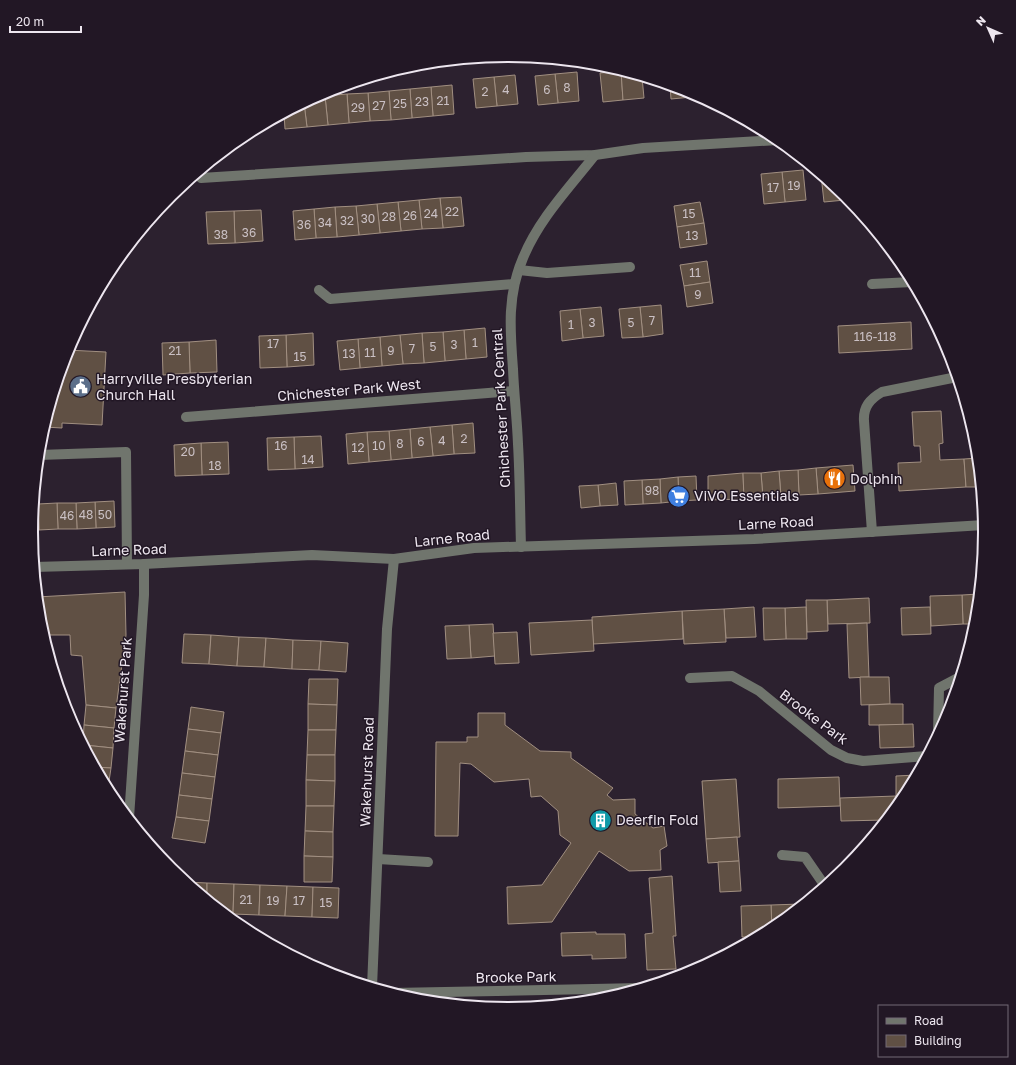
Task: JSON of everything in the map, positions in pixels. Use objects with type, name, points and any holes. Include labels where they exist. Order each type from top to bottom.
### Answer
[{"type":"street","points":[[201,178],[526,156],[595,155],[643,148],[767,141]]},
{"type":"street","name":"Chichester Park Central","points":[[521,547],[518,445],[510,324],[514,284],[525,253],[540,226],[556,203],[595,155]]},
{"type":"street","points":[[519,270],[547,274],[630,267]]},
{"type":"street","points":[[872,284],[906,282]]},
{"type":"street","points":[[319,290],[330,299],[514,284]]},
{"type":"street","points":[[872,532],[864,421],[865,408],[874,397],[882,392],[952,379]]},
{"type":"street","name":"Chichester Park West","points":[[186,416],[514,391]]},
{"type":"street","points":[[45,455],[126,452],[127,564]]},
{"type":"street","name":"Larne Road","points":[[39,567],[144,564],[312,555],[394,559],[474,548],[754,539],[978,525]]},
{"type":"street","name":"Wakehurst Road","points":[[372,982],[387,629],[394,559]]},
{"type":"street","name":"Wakehurst Park","points":[[129,811],[144,595],[144,564]]},
{"type":"street","name":"Brooke Park","points":[[690,678],[732,676],[759,691],[831,750],[846,758],[863,761],[921,756]]},
{"type":"street","points":[[938,721],[939,688],[954,680]]},
{"type":"street","points":[[782,855],[805,857],[823,881]]},
{"type":"street","points":[[378,859],[428,862]]},
{"type":"street","name":"Brooke Park","points":[[414,993],[620,988]]},
{"type":"building","points":[[577,72],[579,101],[558,103],[555,74]]},
{"type":"building","points":[[600,73],[621,77],[623,100],[603,102]]},
{"type":"building","points":[[555,74],[558,103],[538,105],[535,76]]},
{"type":"building","points":[[515,75],[518,104],[497,106],[494,77]]},
{"type":"building","points":[[494,77],[497,106],[476,108],[473,79]]},
{"type":"building","points":[[621,77],[643,82],[644,98],[623,100]]},
{"type":"building","points":[[452,85],[454,114],[433,116],[431,87]]},
{"type":"building","points":[[431,87],[433,116],[412,118],[410,89]]},
{"type":"building","points":[[410,89],[412,118],[391,120],[389,91]]},
{"type":"building","points":[[389,91],[391,120],[370,121],[368,93]]},
{"type":"building","points":[[670,91],[687,98],[671,99]]},
{"type":"building","points":[[368,93],[370,121],[349,123],[347,94]]},
{"type":"building","points":[[347,94],[349,123],[328,125],[325,99],[336,95]]},
{"type":"building","points":[[325,99],[328,125],[307,127],[305,109]]},
{"type":"building","points":[[305,109],[307,127],[285,129],[284,119]]},
{"type":"building","points":[[803,170],[806,200],[785,202],[782,172]]},
{"type":"building","points":[[782,172],[785,202],[764,204],[761,174]]},
{"type":"building","points":[[822,183],[840,200],[824,202]]},
{"type":"building","points":[[461,197],[464,226],[443,228],[440,198]]},
{"type":"building","points":[[440,198],[443,228],[422,229],[419,200]]},
{"type":"building","points":[[419,200],[422,229],[401,231],[398,202]]},
{"type":"building","points":[[398,202],[401,231],[380,233],[377,204]]},
{"type":"building","points":[[700,202],[704,223],[677,227],[674,206]]},
{"type":"building","points":[[377,204],[380,233],[359,235],[356,206]]},
{"type":"building","points":[[356,206],[359,235],[337,237],[335,207]]},
{"type":"building","points":[[335,207],[337,237],[316,238],[314,209]]},
{"type":"building","points":[[314,209],[316,238],[295,240],[293,211]]},
{"type":"building","points":[[261,210],[263,241],[235,243],[234,211]]},
{"type":"building","points":[[234,211],[235,243],[208,244],[206,212]]},
{"type":"building","points":[[704,223],[707,244],[680,248],[677,227]]},
{"type":"building","points":[[707,261],[710,282],[684,286],[680,265]]},
{"type":"building","points":[[710,282],[713,303],[687,307],[684,286]]},
{"type":"building","points":[[661,305],[663,334],[643,337],[640,307]]},
{"type":"building","points":[[601,307],[604,336],[583,338],[580,309]]},
{"type":"building","points":[[640,307],[643,337],[622,338],[619,309]]},
{"type":"building","points":[[580,309],[583,338],[562,341],[560,311]]},
{"type":"building","points":[[911,322],[912,349],[839,353],[838,326]]},
{"type":"building","points":[[485,328],[487,357],[466,359],[464,330]]},
{"type":"building","points":[[464,330],[466,359],[445,361],[443,332]]},
{"type":"building","points":[[443,332],[445,361],[424,363],[422,333]]},
{"type":"building","points":[[313,333],[314,365],[287,367],[286,335]]},
{"type":"building","points":[[422,333],[424,363],[403,364],[400,335]]},
{"type":"building","points":[[286,335],[287,367],[260,368],[259,336]]},
{"type":"building","points":[[400,335],[403,364],[382,366],[380,337]]},
{"type":"building","points":[[380,337],[382,366],[360,368],[358,339]]},
{"type":"building","points":[[358,339],[360,368],[340,370],[337,341]]},
{"type":"building","points":[[216,340],[217,372],[190,373],[189,342]]},
{"type":"building","points":[[189,342],[190,373],[163,375],[162,343]]},
{"type":"building","name":"Harryville Presbyterian Church Hall","points":[[75,350],[106,352],[102,425],[62,423],[62,428],[50,427],[63,381]]},
{"type":"building","points":[[941,411],[943,443],[939,444],[940,460],[964,459],[966,487],[899,491],[898,463],[921,462],[920,446],[914,446],[912,412]]},
{"type":"building","points":[[473,423],[475,453],[454,454],[452,425]]},
{"type":"building","points":[[452,425],[454,454],[433,456],[430,427]]},
{"type":"building","points":[[430,427],[433,456],[412,458],[410,429]]},
{"type":"building","points":[[410,429],[412,458],[391,460],[389,431]]},
{"type":"building","points":[[389,431],[391,460],[369,462],[367,432]]},
{"type":"building","points":[[367,432],[369,462],[348,464],[346,434]]},
{"type":"building","points":[[321,436],[323,467],[295,469],[294,437]]},
{"type":"building","points":[[294,437],[295,469],[268,470],[267,438]]},
{"type":"building","points":[[228,442],[229,474],[202,475],[201,443]]},
{"type":"building","points":[[201,443],[202,475],[175,476],[174,445]]},
{"type":"building","points":[[972,458],[976,487],[966,487],[964,459]]},
{"type":"building","name":"Dolphin","points":[[853,465],[855,491],[818,494],[816,468]]},
{"type":"building","points":[[816,468],[818,494],[799,495],[798,470]]},
{"type":"building","points":[[798,470],[799,495],[781,497],[779,471]]},
{"type":"building","points":[[779,471],[781,497],[763,498],[761,473]]},
{"type":"building","points":[[743,473],[744,499],[708,500],[708,476]]},
{"type":"building","points":[[743,473],[761,473],[763,498],[744,499]]},
{"type":"building","points":[[696,476],[697,500],[679,501],[678,477]]},
{"type":"building","points":[[678,477],[679,501],[661,503],[660,479]]},
{"type":"building","points":[[660,479],[661,503],[643,504],[642,480]]},
{"type":"building","points":[[642,480],[643,504],[625,505],[624,481]]},
{"type":"building","points":[[616,483],[618,505],[600,506],[598,485]]},
{"type":"building","points":[[598,485],[600,506],[581,508],[579,486]]},
{"type":"building","points":[[114,501],[115,527],[96,528],[95,502]]},
{"type":"building","points":[[95,502],[96,528],[77,529],[76,503]]},
{"type":"building","points":[[57,503],[76,503],[77,529],[58,529]]},
{"type":"building","points":[[57,503],[58,529],[39,530],[39,504]]},
{"type":"building","points":[[125,592],[126,635],[116,708],[86,705],[82,656],[71,655],[70,635],[50,635],[42,597]]},
{"type":"building","points":[[974,594],[969,624],[963,624],[962,595]]},
{"type":"building","points":[[962,595],[963,624],[931,626],[930,596]]},
{"type":"building","points":[[869,598],[870,623],[828,624],[827,600]]},
{"type":"building","points":[[806,600],[827,600],[828,631],[807,632]]},
{"type":"building","points":[[754,607],[756,637],[726,638],[724,609]]},
{"type":"building","points":[[806,607],[807,639],[786,639],[785,608]]},
{"type":"building","points":[[930,607],[931,634],[902,635],[901,608]]},
{"type":"building","points":[[763,608],[785,608],[786,639],[764,640]]},
{"type":"building","points":[[724,609],[726,642],[684,644],[682,611]]},
{"type":"building","points":[[682,611],[683,639],[593,644],[592,617]]},
{"type":"building","points":[[592,620],[594,651],[531,655],[529,623]]},
{"type":"building","points":[[867,623],[869,677],[849,678],[847,624]]},
{"type":"building","points":[[493,624],[495,656],[471,658],[469,625]]},
{"type":"building","points":[[469,625],[471,658],[447,659],[445,626]]},
{"type":"building","points":[[517,632],[519,663],[495,664],[493,633]]},
{"type":"building","points":[[184,634],[211,635],[209,664],[182,663]]},
{"type":"building","points":[[211,635],[239,637],[237,666],[209,664]]},
{"type":"building","points":[[239,637],[266,638],[264,667],[237,666]]},
{"type":"building","points":[[266,638],[293,640],[292,669],[264,667]]},
{"type":"building","points":[[293,640],[321,641],[319,670],[292,669]]},
{"type":"building","points":[[321,641],[348,643],[346,672],[319,670]]},
{"type":"building","points":[[860,677],[889,677],[890,704],[861,705]]},
{"type":"building","points":[[309,679],[338,679],[337,705],[308,704]]},
{"type":"building","points":[[308,704],[337,705],[336,730],[308,730]]},
{"type":"building","points":[[903,704],[903,725],[869,725],[869,705]]},
{"type":"building","points":[[86,705],[116,708],[114,728],[84,725]]},
{"type":"building","points":[[191,707],[224,712],[221,733],[188,729]]},
{"type":"building","name":"Deerfin Fold","points":[[478,713],[505,713],[505,725],[540,751],[571,752],[571,758],[613,788],[607,795],[613,800],[635,799],[635,814],[653,828],[664,826],[667,846],[660,850],[661,870],[629,871],[599,851],[552,922],[508,924],[507,887],[542,885],[571,843],[560,835],[558,811],[541,796],[531,797],[529,779],[494,782],[471,764],[460,763],[458,836],[435,836],[436,742],[467,742],[467,737],[478,737]]},
{"type":"building","points":[[913,724],[914,747],[880,748],[879,725]]},
{"type":"building","points":[[84,725],[114,728],[113,748],[89,746],[84,734]]},
{"type":"building","points":[[188,729],[221,733],[218,755],[185,751]]},
{"type":"building","points":[[308,730],[336,730],[335,755],[307,755]]},
{"type":"building","points":[[89,746],[113,748],[111,768],[101,767]]},
{"type":"building","points":[[185,751],[218,755],[215,777],[182,773]]},
{"type":"building","points":[[307,755],[335,755],[335,781],[306,780]]},
{"type":"building","points":[[101,767],[111,768],[109,781]]},
{"type":"building","points":[[182,773],[215,777],[212,799],[179,795]]},
{"type":"building","points":[[911,775],[880,820],[841,821],[840,798],[896,796],[896,776]]},
{"type":"building","points":[[839,777],[840,806],[778,808],[778,779]]},
{"type":"building","points":[[736,779],[740,837],[706,839],[702,781]]},
{"type":"building","points":[[306,780],[335,781],[334,806],[306,806]]},
{"type":"building","points":[[179,795],[212,799],[209,821],[176,817]]},
{"type":"building","points":[[306,806],[334,806],[333,832],[305,831]]},
{"type":"building","points":[[176,817],[209,821],[205,843],[172,838]]},
{"type":"building","points":[[305,831],[333,832],[333,857],[304,856]]},
{"type":"building","points":[[737,837],[739,861],[708,863],[706,839]]},
{"type":"building","points":[[304,856],[333,857],[332,882],[304,882]]},
{"type":"building","points":[[739,861],[741,891],[720,892],[718,862]]},
{"type":"building","points":[[672,876],[676,936],[673,936],[676,969],[647,970],[645,934],[653,933],[649,878]]},
{"type":"building","points":[[194,882],[207,883],[207,893]]},
{"type":"building","points":[[207,883],[234,884],[233,913],[222,905],[207,893]]},
{"type":"building","points":[[234,884],[260,885],[259,915],[233,913]]},
{"type":"building","points":[[260,885],[287,886],[285,916],[259,915]]},
{"type":"building","points":[[287,886],[313,887],[312,917],[285,916]]},
{"type":"building","points":[[313,887],[339,888],[338,918],[312,917]]},
{"type":"building","points":[[795,904],[772,921],[771,905]]},
{"type":"building","points":[[771,905],[772,921],[748,937],[742,937],[741,906]]},
{"type":"building","points":[[596,932],[596,934],[625,934],[626,958],[592,959],[592,955],[562,956],[561,933]]},
{"type":"place","name":"Harryville Presbyterian Church Hall","points":[[80,387]]},
{"type":"place","name":"Dolphin","points":[[835,479]]},
{"type":"place","name":"ViVO Essentials","points":[[678,496]]},
{"type":"place","name":"Deerfin Fold","points":[[601,820]]}]
